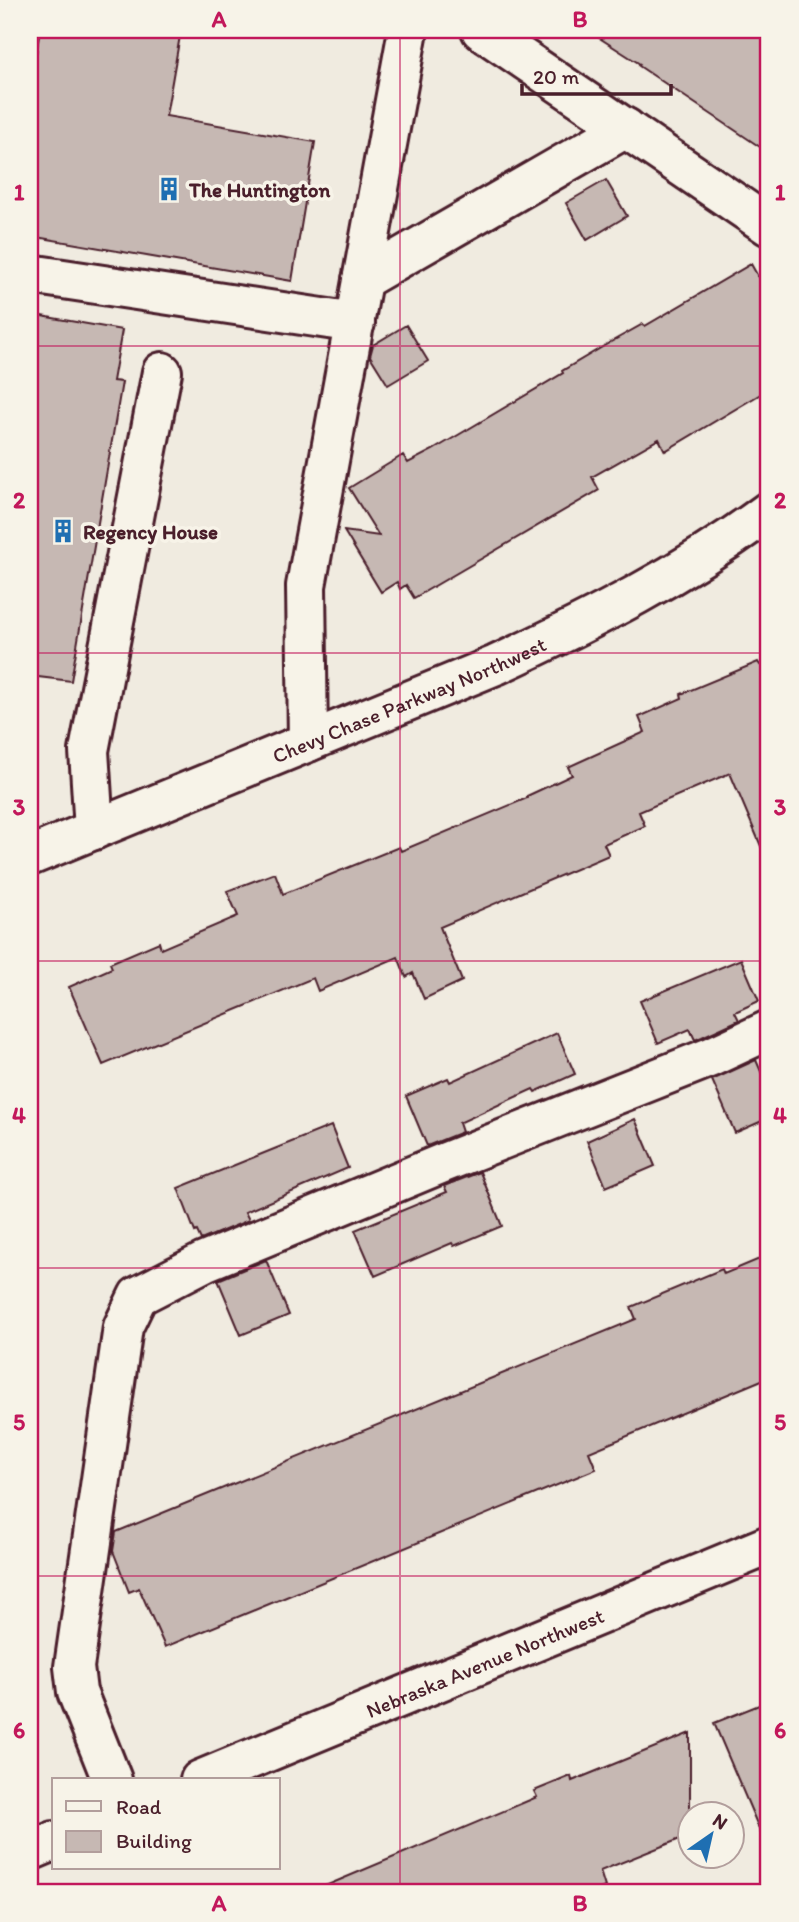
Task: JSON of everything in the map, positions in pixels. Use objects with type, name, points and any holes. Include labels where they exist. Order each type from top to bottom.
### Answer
[{"type":"street","points":[[307,742],[306,586],[408,30]]},
{"type":"street","points":[[481,30],[769,226]]},
{"type":"street","points":[[362,280],[626,128]]},
{"type":"street","points":[[30,274],[355,323]]},
{"type":"street","points":[[94,830],[89,751],[162,372]]},
{"type":"street","name":"Chevy Chase Parkway Northwest","points":[[30,856],[496,665],[650,587],[766,522]]},
{"type":"street","points":[[111,1778],[76,1692],[74,1667],[123,1326],[138,1296],[204,1262],[443,1163],[711,1057],[769,1030]]},
{"type":"street","name":"Nebraska Avenue Northwest","points":[[205,1778],[769,1545]]},
{"type":"street","points":[[30,1851],[52,1842]]},
{"type":"building","name":"The Huntington","points":[[40,30],[181,30],[166,116],[315,142],[292,281],[30,236],[30,89]]},
{"type":"building","points":[[587,30],[769,30],[769,153],[639,66],[640,64]]},
{"type":"building","points":[[606,180],[627,216],[587,240],[566,203]]},
{"type":"building","points":[[751,264],[769,296],[769,389],[665,451],[659,439],[592,477],[599,490],[414,598],[406,585],[400,589],[397,582],[381,592],[344,531],[379,536],[349,488],[403,455],[408,463],[433,450],[609,343],[643,324],[645,326]]},
{"type":"building","name":"Regency House","points":[[30,314],[122,330],[113,381],[122,382],[71,681],[30,676]]},
{"type":"building","points":[[406,325],[428,361],[388,385],[370,356],[373,345]]},
{"type":"building","points":[[758,662],[760,665],[769,662],[769,865],[730,773],[639,812],[645,826],[604,844],[609,855],[440,927],[462,981],[424,999],[413,973],[406,977],[398,957],[318,991],[313,978],[103,1065],[69,987],[112,968],[110,963],[159,942],[161,949],[238,916],[227,891],[275,873],[283,894],[399,847],[401,851],[527,798],[572,775],[568,767],[645,732],[639,717],[682,698],[681,694]]},
{"type":"building","points":[[741,959],[759,1001],[735,1012],[739,1020],[695,1040],[690,1029],[658,1043],[640,1001]]},
{"type":"building","points":[[557,1033],[575,1074],[535,1092],[533,1089],[459,1123],[462,1132],[427,1146],[406,1096],[448,1078],[450,1082]]},
{"type":"building","points":[[756,1060],[769,1090],[769,1118],[735,1133],[712,1080]]},
{"type":"building","points":[[635,1119],[655,1166],[606,1187],[587,1141]]},
{"type":"building","points":[[331,1126],[348,1168],[245,1212],[249,1220],[201,1240],[197,1231],[195,1232],[178,1188]]},
{"type":"building","points":[[480,1172],[502,1226],[454,1246],[452,1243],[375,1276],[355,1230],[447,1192],[444,1186]]},
{"type":"building","points":[[769,1255],[769,1377],[589,1452],[596,1469],[165,1647],[139,1588],[129,1592],[113,1551],[116,1532],[636,1319],[631,1307],[722,1269],[724,1274]]},
{"type":"building","points":[[266,1260],[289,1315],[241,1335],[218,1280]]},
{"type":"building","points":[[769,1701],[769,1852],[714,1723]]},
{"type":"building","points":[[690,1733],[690,1800],[676,1800],[676,1841],[600,1871],[605,1887],[594,1892],[311,1892],[537,1797],[534,1791],[571,1776],[572,1781]]},
{"type":"place","name":"The Huntington","points":[[169,189]]},
{"type":"place","name":"Regency House","points":[[63,531]]}]
